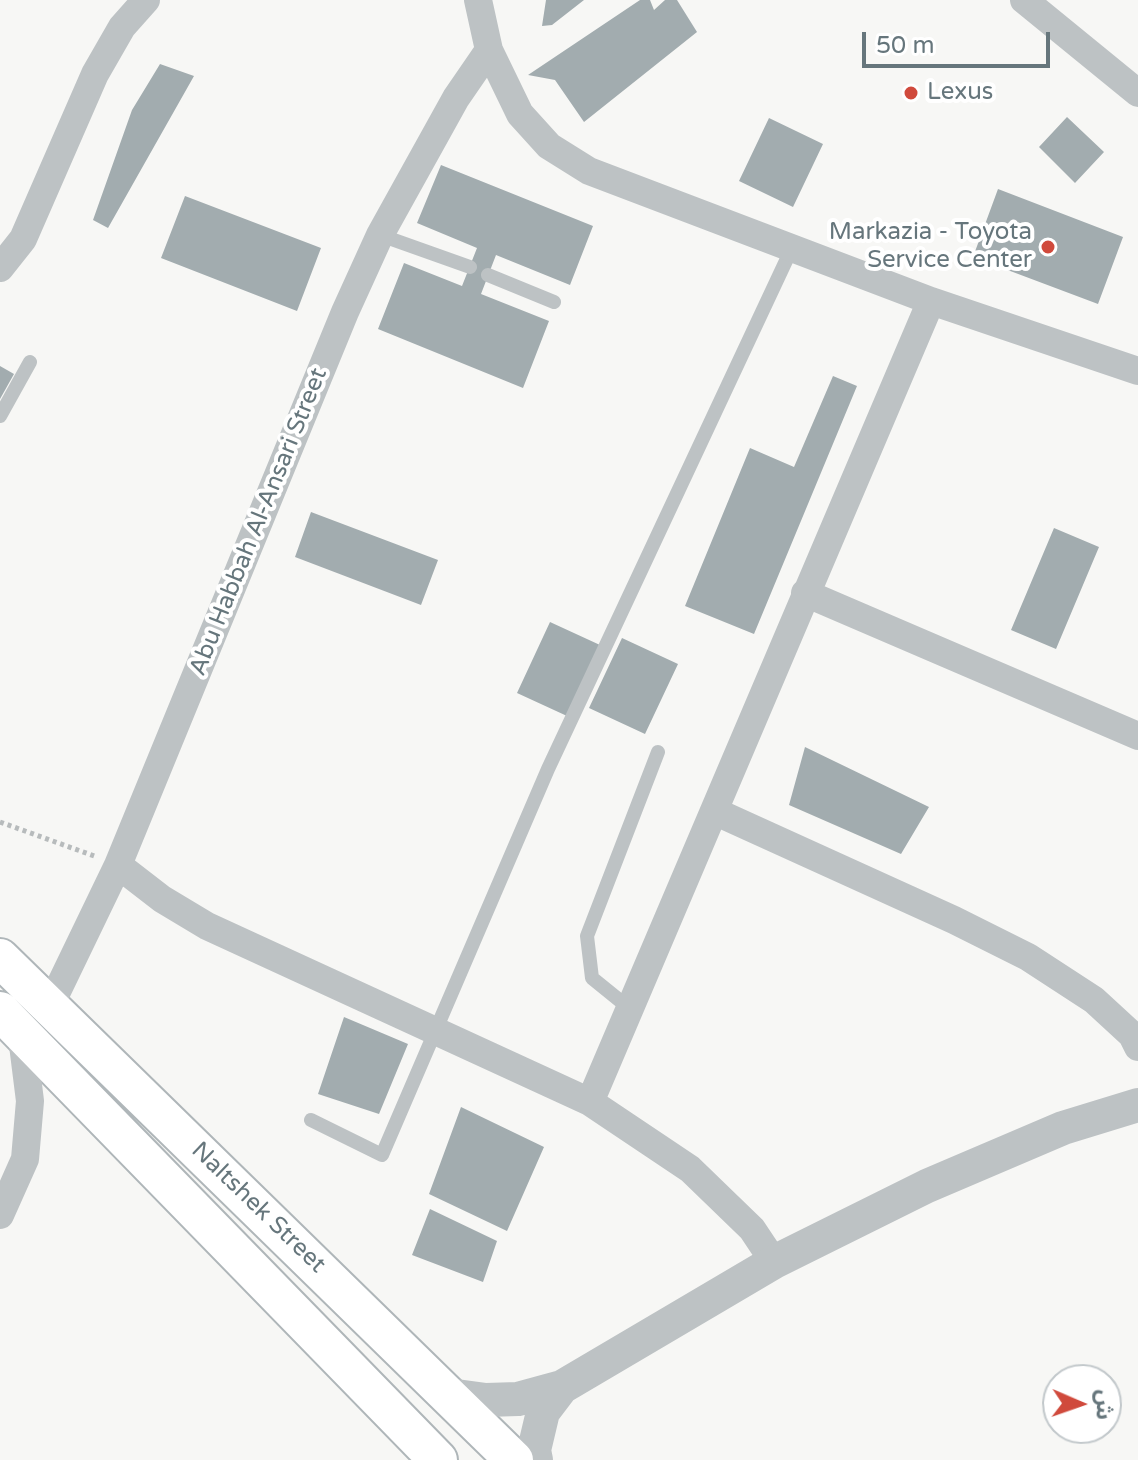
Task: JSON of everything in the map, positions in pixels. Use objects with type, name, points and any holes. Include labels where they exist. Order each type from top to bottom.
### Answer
[{"type":"main road","name":"Naltshek Street","points":[[0,958],[24,1015],[438,1460]]},
{"type":"main road","name":"Naltshek Street","points":[[24,1015],[449,1395],[514,1460]]},
{"type":"street","points":[[0,268],[23,239],[95,74],[122,27],[146,0]]},
{"type":"street","points":[[478,0],[489,50],[520,114],[549,146],[589,171],[931,301],[1138,371]]},
{"type":"street","points":[[1024,0],[1138,93]]},
{"type":"street","name":"Abu Habbah Al-Ansari Street","points":[[24,1015],[118,865],[345,312],[380,235],[456,98],[489,50]]},
{"type":"street","points":[[590,1102],[931,301]]},
{"type":"street","points":[[805,593],[1138,736]]},
{"type":"street","points":[[714,811],[1028,957],[1094,1000],[1132,1035],[1138,1047]]},
{"type":"street","points":[[118,865],[162,899],[207,926],[590,1102],[690,1169],[752,1229],[774,1262]]},
{"type":"street","points":[[0,1215],[25,1159],[30,1101],[24,1015]]},
{"type":"street","points":[[449,1395],[486,1400],[518,1399],[562,1387],[774,1262],[927,1186],[1063,1128],[1138,1105]]},
{"type":"street","points":[[536,1460],[534,1450],[543,1412],[562,1387]]},
{"type":"lane","points":[[380,235],[470,267]]},
{"type":"lane","points":[[311,1120],[382,1155],[548,769],[792,248]]},
{"type":"lane","points":[[488,275],[554,302]]},
{"type":"lane","points":[[0,416],[30,362]]},
{"type":"lane","points":[[629,1008],[592,978],[587,936],[658,752]]},
{"type":"path","points":[[0,822],[118,865]]},
{"type":"building","points":[[546,0],[584,0],[552,25],[542,26]]},
{"type":"building","points":[[640,0],[650,0],[654,10],[665,0],[677,0],[697,32],[584,122],[555,80],[528,75]]},
{"type":"building","points":[[160,64],[194,76],[108,228],[93,220],[132,110]]},
{"type":"building","points":[[1067,117],[1104,152],[1075,183],[1039,147]]},
{"type":"building","points":[[769,118],[823,144],[793,207],[739,181]]},
{"type":"building","points":[[441,165],[593,226],[570,285],[496,255],[481,294],[549,321],[523,388],[378,329],[404,263],[462,286],[477,248],[417,223]]},
{"type":"building","name":"Markazia - Toyota Service Center","points":[[998,189],[1123,237],[1098,304],[973,257]]},
{"type":"building","points":[[185,196],[321,248],[297,311],[161,258]]},
{"type":"building","points":[[0,366],[14,374],[0,399]]},
{"type":"building","points":[[833,376],[857,386],[754,634],[685,606],[750,448],[794,467]]},
{"type":"building","points":[[311,512],[438,560],[421,605],[295,557]]},
{"type":"building","points":[[1054,528],[1099,547],[1056,649],[1011,630]]},
{"type":"building","points":[[550,622],[600,645],[567,716],[517,693]]},
{"type":"building","points":[[622,638],[678,664],[645,734],[589,708]]},
{"type":"building","points":[[805,747],[929,807],[901,854],[789,805]]},
{"type":"building","points":[[344,1017],[408,1044],[379,1114],[318,1094]]},
{"type":"building","points":[[461,1107],[544,1147],[507,1231],[429,1194]]},
{"type":"building","points":[[430,1209],[497,1241],[483,1282],[412,1255]]},
{"type":"place","name":"Lexus","points":[[911,93]]},
{"type":"place","name":"Markazia - Toyota Service Center","points":[[1048,247]]}]
